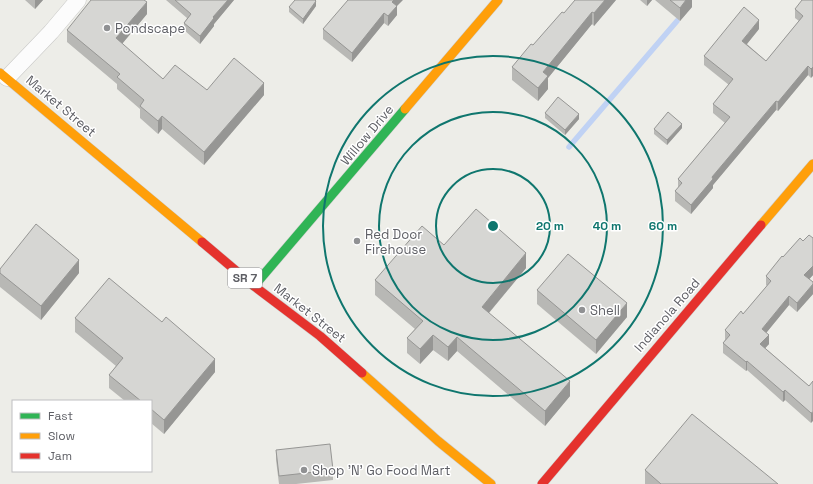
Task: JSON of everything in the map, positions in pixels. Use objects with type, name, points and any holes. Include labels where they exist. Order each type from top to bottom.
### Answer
[{"type":"street","points":[[3,76],[51,32],[78,0]]},
{"type":"street","name":"Willow Drive","points":[[254,286],[498,0]]},
{"type":"street","name":"Market Street","points":[[3,76],[254,286],[341,354],[438,441],[491,484]]},
{"type":"street","name":"Indianola Road","points":[[542,484],[813,164]]},
{"type":"building","points":[[91,0],[144,0],[147,2],[116,38],[163,79],[175,65],[207,90],[234,58],[264,83],[204,152],[162,116],[158,121],[140,106],[144,100],[117,77],[120,74],[67,30]]},
{"type":"building","points":[[175,0],[228,0],[213,17],[214,18],[200,36],[184,23],[191,14]]},
{"type":"building","points":[[295,0],[316,1],[303,19],[289,7]]},
{"type":"building","points":[[348,0],[394,0],[392,2],[397,6],[388,16],[384,13],[352,53],[323,29]]},
{"type":"building","points":[[575,0],[605,0],[594,13],[592,12],[543,72],[548,76],[538,88],[512,67],[531,44],[533,45],[562,12],[564,13]]},
{"type":"building","points":[[670,0],[686,0],[680,8]]},
{"type":"building","points":[[802,0],[813,0],[813,67],[811,69],[808,66],[778,102],[776,101],[712,177],[713,179],[691,205],[675,191],[682,183],[678,179],[730,117],[713,104],[733,79],[704,56],[744,7],[759,20],[742,41],[766,61],[803,16],[795,9]]},
{"type":"building","points":[[558,97],[579,114],[565,130],[545,113]]},
{"type":"building","points":[[668,112],[682,124],[667,140],[654,129]]},
{"type":"building","points":[[476,209],[526,253],[482,307],[570,381],[545,411],[457,337],[448,347],[433,335],[420,349],[407,338],[423,321],[375,280],[422,226],[444,245]]},
{"type":"building","points":[[36,224],[79,260],[41,306],[0,273],[0,269]]},
{"type":"building","points":[[809,235],[813,238],[813,266],[804,275],[813,282],[813,284],[797,303],[789,296],[762,329],[769,335],[760,344],[809,386],[813,381],[813,412],[811,413],[785,390],[783,392],[747,361],[746,362],[723,343],[730,335],[725,330],[741,311],[743,314],[771,281],[766,276],[782,256],[783,257],[800,238],[803,241]]},
{"type":"building","name":"Shell","points":[[568,254],[627,303],[596,340],[537,290]]},
{"type":"building","points":[[109,278],[162,322],[166,317],[215,359],[164,420],[152,410],[152,400],[140,400],[109,375],[123,358],[75,318]]},
{"type":"building","points":[[692,414],[778,484],[661,484],[645,470]]},
{"type":"building","name":"Shop 'N' Go Food Mart","points":[[330,444],[333,470],[279,476],[276,450]]},
{"type":"waterway","points":[[569,147],[677,21]]},
{"type":"traffic: fast","points":[[254,286],[405,109]]},
{"type":"traffic: slow","points":[[405,109],[498,0]]},
{"type":"traffic: slow","points":[[0,73],[202,242]]},
{"type":"traffic: slow","points":[[761,225],[813,164]]},
{"type":"traffic: slow","points":[[362,373],[438,441],[491,484]]},
{"type":"traffic: jam","points":[[542,484],[761,225]]},
{"type":"traffic: jam","points":[[202,242],[254,286],[320,336],[362,373]]},
{"type":"place","name":"Pondscape","points":[[107,28]]},
{"type":"place","name":"Red Door Firehouse","points":[[357,241]]},
{"type":"place","name":"Shell","points":[[582,310]]},
{"type":"place","name":"Shop 'N' Go Food Mart","points":[[304,470]]}]
